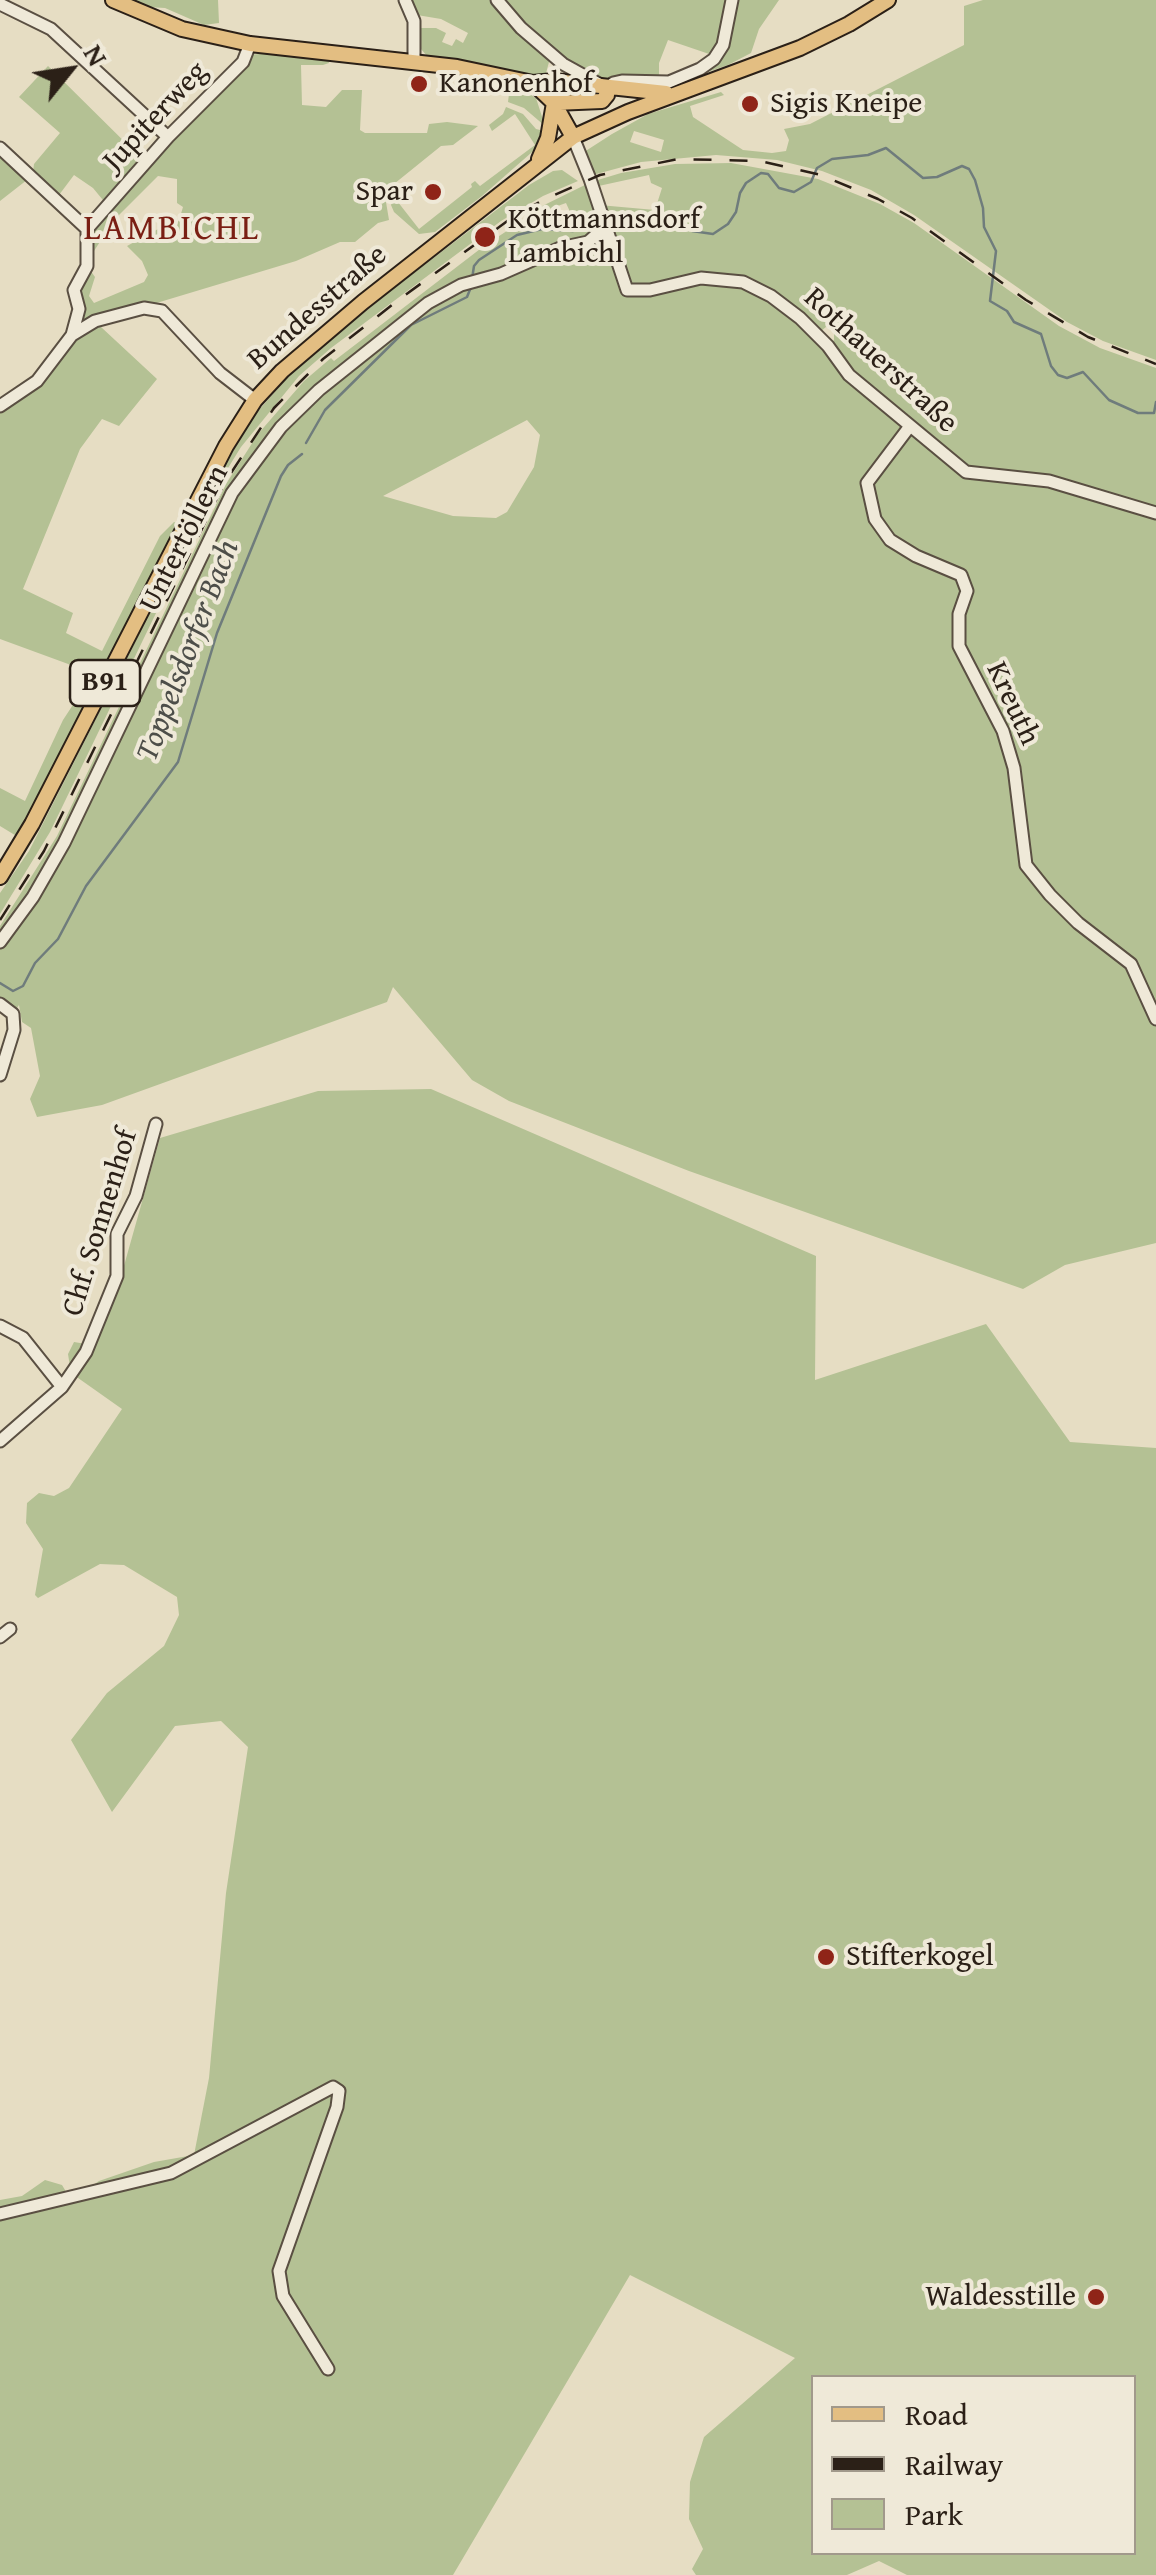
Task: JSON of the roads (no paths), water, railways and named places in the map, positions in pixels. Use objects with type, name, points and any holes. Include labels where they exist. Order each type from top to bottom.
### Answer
[{"type":"main road","points":[[113,0],[182,29],[250,44],[492,72],[533,83],[655,94],[686,90]]},
{"type":"main road","name":"Bundesstraße","points":[[0,877],[32,824],[219,459],[255,400],[282,372],[363,302],[573,137],[825,37],[888,0]]},
{"type":"main road","points":[[533,83],[554,103],[573,137]]},
{"type":"main road","points":[[554,103],[602,101],[607,88]]},
{"type":"main road","points":[[524,176],[546,146],[554,103]]},
{"type":"street","points":[[405,0],[414,21],[414,63]]},
{"type":"street","points":[[496,0],[520,28],[563,64],[607,88],[622,80],[669,82],[700,69],[714,59],[723,44],[732,0]]},
{"type":"street","points":[[0,4],[51,30],[168,137]]},
{"type":"street","name":"Jupiterweg","points":[[86,230],[168,137],[243,62],[250,44]]},
{"type":"street","points":[[573,137],[606,226]]},
{"type":"street","points":[[0,148],[86,230],[87,266],[74,290],[79,309],[72,335]]},
{"type":"street","name":"Untertöllern","points":[[0,942],[64,844],[232,493],[281,427],[319,390],[414,312],[472,282],[588,242],[606,226]]},
{"type":"street","name":"Rothauerstraße","points":[[606,226],[627,290],[650,290],[715,278],[757,288],[800,318],[849,375],[966,472],[1050,481],[1156,514]]},
{"type":"street","points":[[0,406],[37,381],[72,335],[95,321],[144,308],[162,312],[220,373],[255,400]]},
{"type":"street","points":[[79,309],[95,321]]},
{"type":"street","name":"Kreuth","points":[[910,426],[868,483],[875,519],[890,540],[961,575],[967,591],[960,614],[959,646],[1003,731],[1014,768],[1026,865],[1078,923],[1130,964],[1156,1019]]},
{"type":"street","points":[[0,1004],[13,1014],[14,1030],[0,1074]]},
{"type":"street","name":"Chf. Sonnenhof","points":[[0,1441],[62,1386],[86,1352],[117,1276],[117,1234],[136,1196],[156,1124]]},
{"type":"street","points":[[0,1326],[23,1338],[62,1386]]},
{"type":"street","points":[[0,2214],[171,2173],[333,2087],[339,2090],[337,2107],[279,2270],[283,2296],[328,2369]]},
{"type":"waterway","name":"Toppelsdorfer Bach","points":[[608,215],[644,221],[670,220],[692,231],[713,234],[728,224],[746,183],[761,173],[768,174],[779,188],[794,192],[811,182],[817,168],[832,159],[868,155],[886,148],[923,178],[937,177],[962,166],[969,169],[975,180],[984,227],[996,251],[990,301],[1007,311],[1014,322],[1041,334],[1051,366],[1058,375],[1067,378],[1083,372],[1109,400],[1138,413],[1154,413],[1156,402]]},
{"type":"waterway","name":"Toppelsdorfer Bach","points":[[472,279],[479,260],[517,235],[542,229],[573,231],[597,216]]},
{"type":"waterway","name":"Toppelsdorfer Bach","points":[[306,443],[325,410],[411,325],[467,297],[471,287]]},
{"type":"waterway","name":"Toppelsdorfer Bach","points":[[0,983],[13,991],[23,986],[35,963],[58,939],[86,886],[178,762],[217,633],[281,476],[302,454]]},
{"type":"railway","points":[[0,920],[44,851],[225,482],[274,408],[323,359],[401,298],[513,217],[543,200],[600,175],[678,159],[760,161],[821,175],[912,218],[1026,300],[1088,337],[1156,364]]},
{"type":"place","name":"Kanonenhof","points":[[419,84]]},
{"type":"place","name":"Sigis Kneipe","points":[[750,104]]},
{"type":"place","name":"Spar","points":[[433,192]]},
{"type":"place","name":"Köttmannsdorf Lambichl","points":[[485,237]]},
{"type":"place","name":"Stifterkogel","points":[[826,1957]]},
{"type":"place","name":"Waldesstille","points":[[1096,2297]]},
{"type":"district","name":"LAMBICHL","points":[[172,230]]}]
